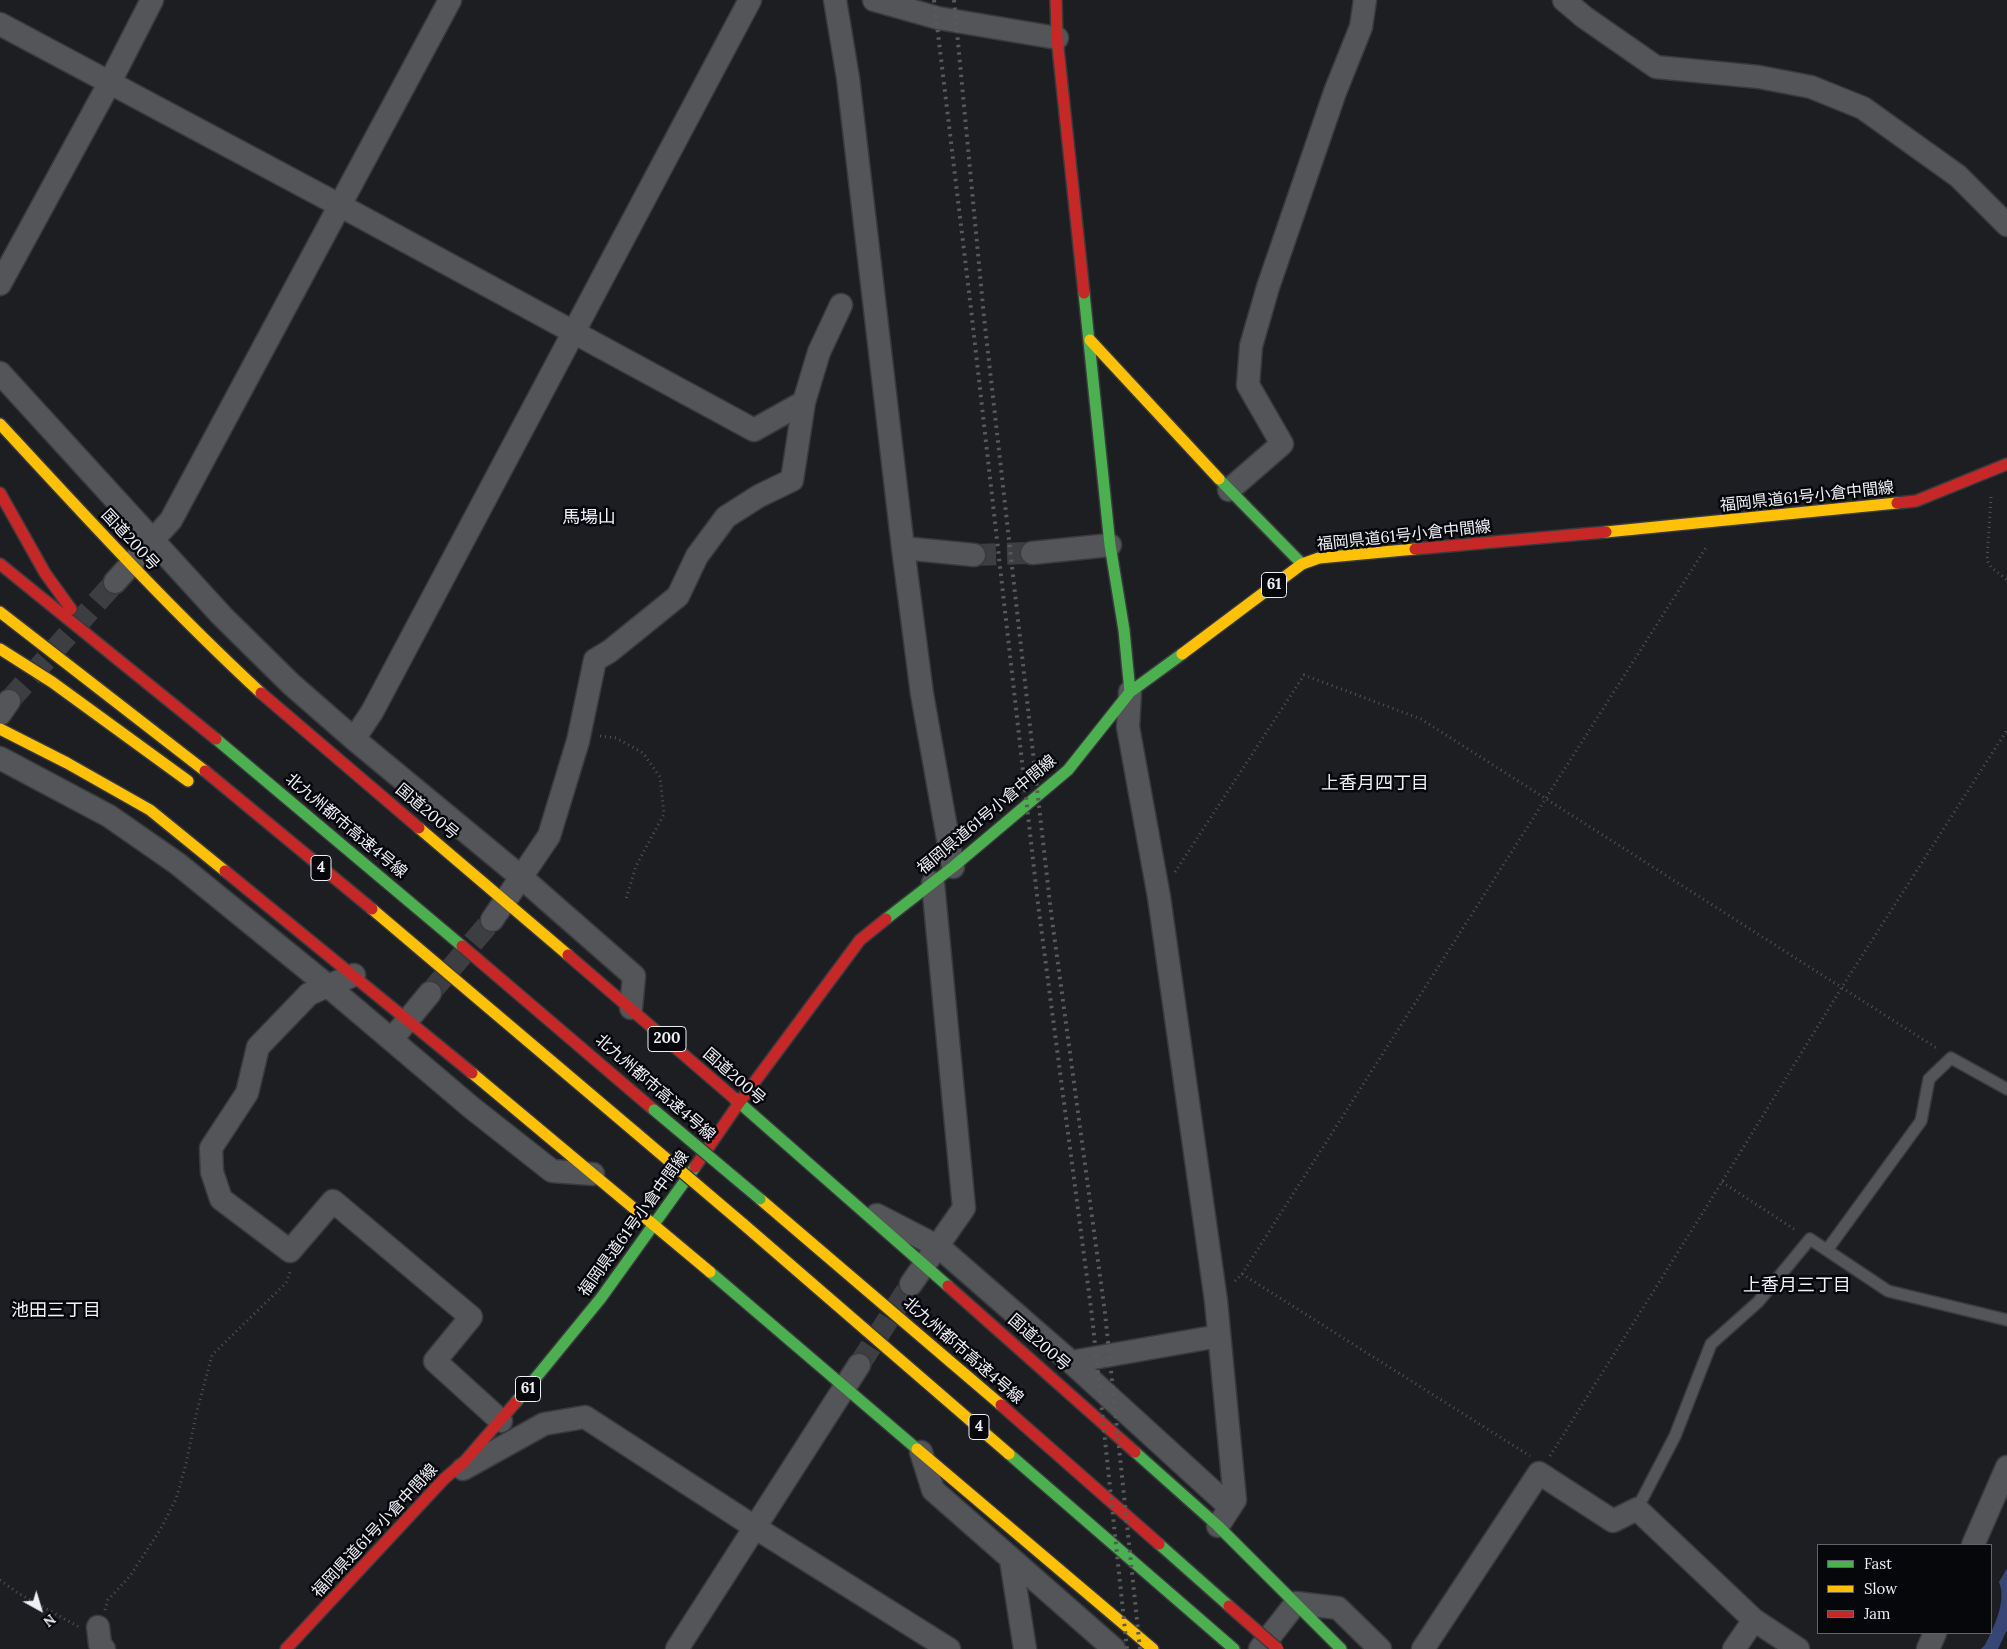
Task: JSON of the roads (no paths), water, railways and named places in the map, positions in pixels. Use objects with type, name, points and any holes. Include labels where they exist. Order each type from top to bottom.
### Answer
[{"type":"main road","points":[[1056,0],[1057,38],[1072,190],[1090,340],[1110,545],[1124,630],[1130,692]]},
{"type":"main road","points":[[1090,340],[1229,490],[1302,564]]},
{"type":"main road","name":"国道200号","points":[[0,424],[130,565],[208,644],[286,716],[631,1008],[1070,1393],[1218,1526],[1341,1649]]},
{"type":"main road","name":"福岡県道61号小倉中間線","points":[[286,1649],[444,1479],[464,1462],[543,1371],[601,1298],[655,1225],[739,1103],[860,940],[953,867],[1068,770],[1130,692],[1302,564],[1319,558],[1722,522],[1916,501],[2007,464]]},
{"type":"main road","points":[[0,493],[45,574],[69,606],[107,650]]},
{"type":"main road","name":"北九州都市高速4号線","points":[[0,564],[435,921],[1050,1447],[1278,1649]]},
{"type":"main road","name":"4","points":[[0,612],[87,677],[178,749],[416,947],[742,1223],[1234,1649]]},
{"type":"main road","points":[[0,650],[52,682],[198,788]]},
{"type":"main road","points":[[0,729],[67,763],[150,810],[354,974],[655,1225],[1153,1649]]},
{"type":"main road","points":[[290,856],[416,947]]},
{"type":"street","points":[[0,284],[110,82],[152,0]]},
{"type":"street","points":[[115,582],[171,520],[450,0]]},
{"type":"street","points":[[354,739],[372,712],[750,0]]},
{"type":"street","points":[[835,0],[848,78],[922,694],[953,867]]},
{"type":"street","points":[[874,0],[938,18],[1057,38]]},
{"type":"street","points":[[1229,490],[1282,444],[1248,385],[1251,346],[1268,287],[1335,92],[1362,27],[1365,0]]},
{"type":"street","points":[[1564,0],[1656,67],[1759,77],[1812,87],[1863,108],[1958,176],[2007,225]]},
{"type":"street","points":[[0,24],[754,430],[804,402]]},
{"type":"street","points":[[492,920],[549,836],[578,741],[595,660],[610,651],[678,596],[697,556],[726,517],[759,496],[792,480],[804,402],[819,352],[841,305]]},
{"type":"street","points":[[0,373],[222,616],[291,684],[354,739],[521,877],[634,976],[631,1008]]},
{"type":"street","points":[[1032,553],[1110,545]]},
{"type":"street","points":[[903,548],[974,555]]},
{"type":"street","points":[[1130,692],[1128,727],[1159,897],[1216,1302],[1235,1500],[1218,1526]]},
{"type":"street","points":[[0,758],[109,816],[178,864],[328,986],[472,1108],[552,1171],[593,1174]]},
{"type":"street","points":[[911,1284],[964,1208],[933,883]]},
{"type":"street","points":[[354,974],[309,994],[258,1047],[248,1093],[211,1148],[212,1172],[221,1199],[290,1251],[333,1201],[471,1317],[436,1361],[501,1421]]},
{"type":"street","points":[[391,1040],[430,993]]},
{"type":"street","points":[[854,1204],[938,1247],[1071,1362],[1230,1507]]},
{"type":"street","points":[[1071,1362],[1219,1336]]},
{"type":"street","points":[[677,1649],[859,1365]]},
{"type":"street","points":[[444,1479],[544,1424],[585,1417],[756,1528],[949,1649]]},
{"type":"street","points":[[921,1452],[933,1490],[1114,1649]]},
{"type":"street","points":[[1973,1544],[2007,1468]]},
{"type":"street","points":[[1423,1649],[1541,1469],[1613,1521],[1637,1509],[1754,1620],[1798,1649]]},
{"type":"street","points":[[1406,1649],[1464,1564],[1486,1554]]},
{"type":"street","points":[[1438,1649],[1484,1580],[1486,1554]]},
{"type":"street","points":[[1011,1560],[1025,1649]]},
{"type":"street","points":[[1260,1649],[1296,1603],[1338,1608],[1380,1649]]},
{"type":"street","points":[[1734,1649],[1754,1620]]},
{"type":"street","points":[[98,1628],[100,1644],[104,1649]]},
{"type":"street","points":[[1928,1649],[1935,1634]]},
{"type":"lane","points":[[1827,1250],[1921,1121],[1929,1079],[1951,1058],[2007,1088]]},
{"type":"lane","points":[[1637,1509],[1675,1436],[1711,1344],[1758,1302],[1810,1239],[1888,1291],[2007,1320]]},
{"type":"water","points":[[2007,1568],[2007,1630],[1998,1649],[1981,1649],[1992,1634],[1998,1614],[2001,1597],[1999,1582]]},
{"type":"tunnel","points":[[974,555],[1032,553]]},
{"type":"tunnel","points":[[9,701],[115,582]]},
{"type":"tunnel","points":[[430,993],[492,920]]},
{"type":"tunnel","points":[[859,1365],[911,1284]]},
{"type":"railway","points":[[934,0],[1038,904],[1092,1316],[1127,1649]]},
{"type":"railway","points":[[954,0],[984,317],[1026,691],[1051,912],[1105,1313],[1140,1649]]},
{"type":"district","name":"馬場山","points":[[589,518]]},
{"type":"district","name":"上香月四丁目","points":[[1375,784]]},
{"type":"district","name":"上香月三丁目","points":[[1797,1286]]},
{"type":"district","name":"池田三丁目","points":[[56,1311]]}]
